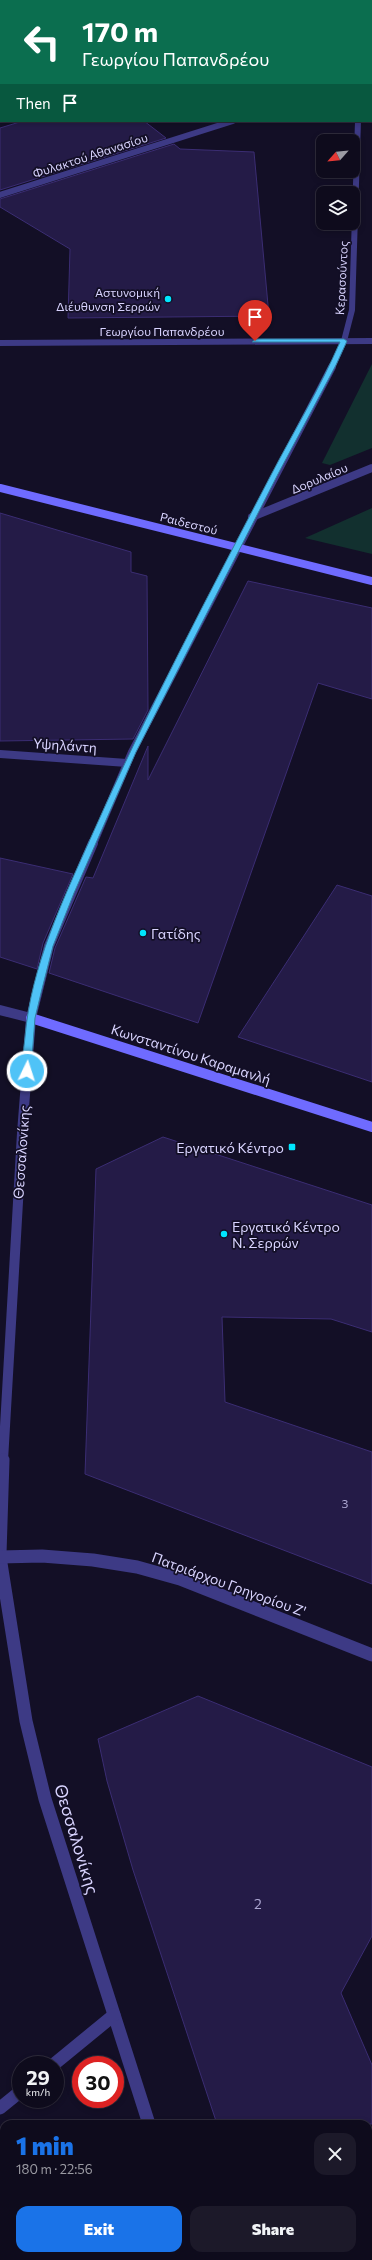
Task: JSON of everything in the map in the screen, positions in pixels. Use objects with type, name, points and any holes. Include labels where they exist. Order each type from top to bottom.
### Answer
[{"type":"main road","name":"Ραιδεστού","points":[[0,488],[372,581]]},
{"type":"main road","name":"Κωνσταντίνου Καραμανλή","points":[[31,1018],[372,1127]]},
{"type":"street","name":"Φυλακτού Αθανασίου","points":[[0,195],[230,122]]},
{"type":"street","name":"Κερασούντος","points":[[344,341],[352,310],[358,122]]},
{"type":"street","name":"Θεσσαλονίκης","points":[[148,2120],[44,1799],[25,1713],[8,1618],[0,1556],[1,1500],[22,1133],[31,1018],[49,946],[127,763],[252,517],[333,365],[344,341]]},
{"type":"street","name":"Γεωργίου Παπανδρέου","points":[[0,343],[372,341]]},
{"type":"street","name":"Δορυλαίου","points":[[252,517],[372,468]]},
{"type":"street","name":"Υψηλάντη","points":[[0,754],[127,763]]},
{"type":"street","name":"Κωνσταντίνου Καραμανλή","points":[[0,1010],[31,1018]]},
{"type":"street","name":"Πατριάρχου Γρηγορίου Ζ'","points":[[0,1556],[42,1556],[93,1560],[137,1566],[180,1579],[372,1655]]},
{"type":"street","points":[[64,2056],[114,2015]]},
{"type":"street","points":[[0,2108],[12,2098]]},
{"type":"green space","points":[[372,364],[372,448],[330,465],[322,463]]},
{"type":"green space","points":[[372,508],[372,554],[305,538]]},
{"type":"building","points":[[20,122],[145,122],[166,138],[0,190],[0,128]]},
{"type":"building","points":[[174,144],[180,149],[254,152],[269,316],[68,318],[70,249],[0,207],[0,199]]},
{"type":"building","points":[[0,513],[131,552],[131,572],[147,576],[148,710],[133,739],[0,741]]},
{"type":"building","points":[[248,581],[372,608],[372,699],[318,683],[198,1023],[49,973],[55,948],[86,877],[93,878],[148,746],[148,780]]},
{"type":"building","points":[[0,858],[73,874],[43,943],[37,969],[0,957]]},
{"type":"building","points":[[337,885],[372,896],[372,1082],[238,1037]]},
{"type":"building","points":[[163,1137],[372,1205],[372,1332],[331,1319],[222,1317],[225,1402],[372,1452],[372,1584],[85,1474],[96,1169]]},
{"type":"building","points":[[198,1696],[372,1767],[372,1936],[341,1993],[372,2065],[372,2120],[216,2120],[133,1870],[107,1781],[98,1739]]},
{"type":"place","name":"Αστυνομική Διέυθυνση Σερρών","points":[[168,299]]},
{"type":"place","name":"Γατίδης","points":[[143,933]]},
{"type":"place","name":"Εργατικό Κέντρο","points":[[292,1147]]},
{"type":"place","name":"Εργατικό Κέντρο Ν. Σερρών","points":[[224,1234]]},
{"type":"route","points":[[27,1071],[31,1018],[38,989],[49,946],[70,893],[132,752],[275,474],[333,365],[344,341],[255,341]]}]
